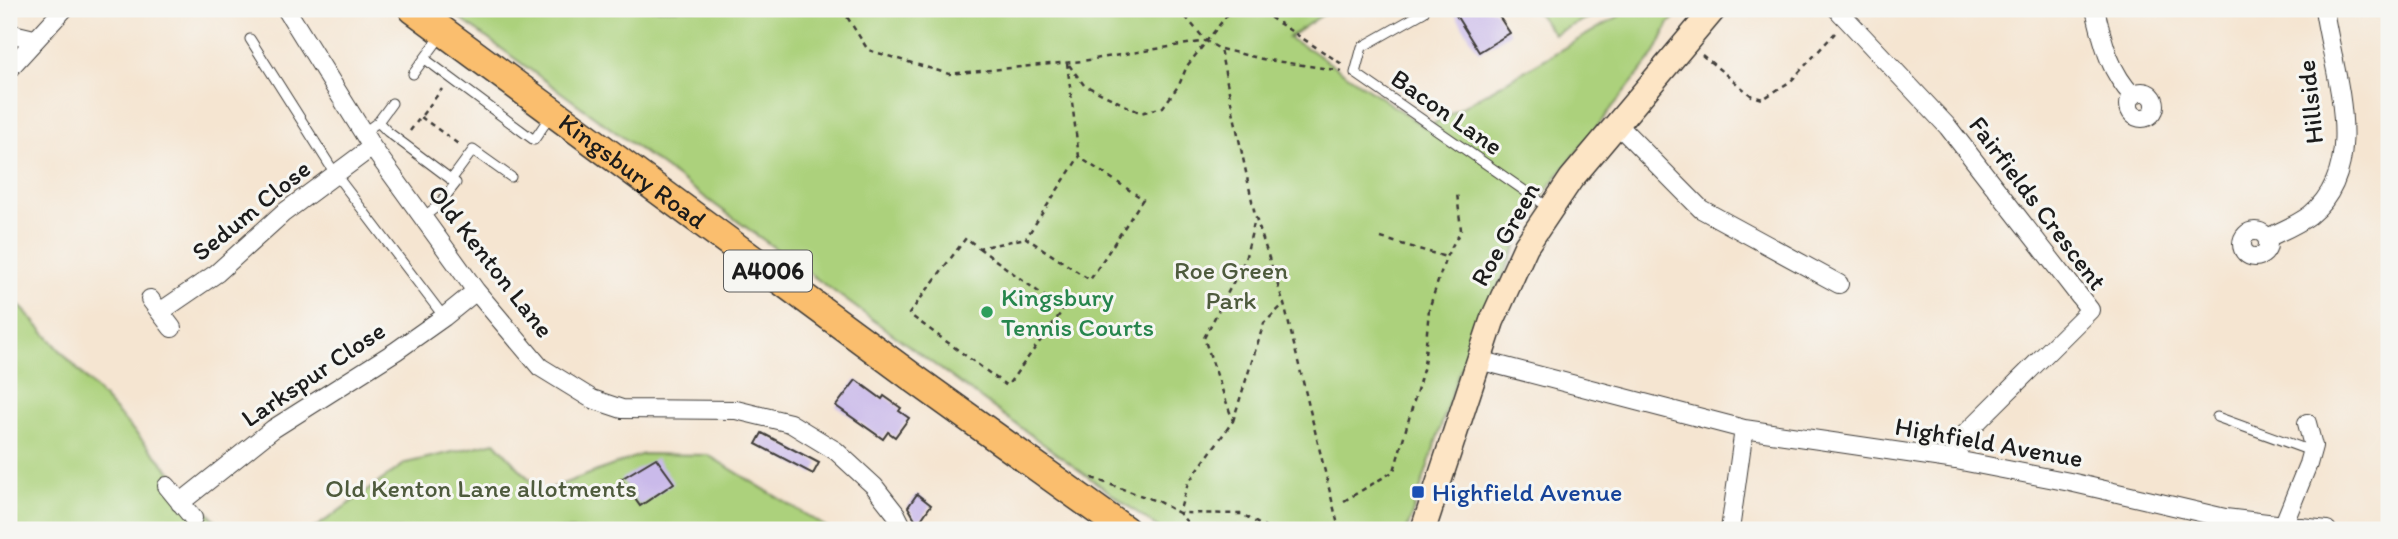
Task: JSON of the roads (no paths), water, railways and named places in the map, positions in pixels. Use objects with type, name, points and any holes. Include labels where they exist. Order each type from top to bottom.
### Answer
[{"type":"main road","name":"Kingsbury Road","points":[[413,9],[901,369],[1125,530]]},
{"type":"street","points":[[9,69],[64,9]]},
{"type":"street","name":"Old Kenton Lane","points":[[286,9],[368,140],[476,291],[540,367],[592,399],[622,409],[736,410],[790,423],[836,451],[874,485],[896,514],[904,530]]},
{"type":"street","name":"Roe Green","points":[[1423,530],[1505,288],[1526,246],[1550,208],[1714,9]]},
{"type":"street","points":[[2095,9],[2106,55],[2117,77],[2133,96]]},
{"type":"street","name":"Hillside","points":[[2267,238],[2311,214],[2326,196],[2339,167],[2344,125],[2324,9]]},
{"type":"street","name":"Fairfields Crescent","points":[[1841,14],[1948,127],[2090,310],[1962,437],[1956,460]]},
{"type":"street","points":[[9,33],[34,40]]},
{"type":"street","points":[[1617,124],[1701,209],[1839,284]]},
{"type":"street","name":"Sedum Close","points":[[173,328],[155,306],[217,273],[282,214],[336,175],[368,140]]},
{"type":"street","name":"Larkspur Close","points":[[180,503],[272,429],[396,351],[476,291]]},
{"type":"street","name":"Highfield Avenue","points":[[1479,360],[1744,429],[1956,460],[2070,482],[2225,518],[2327,530]]},
{"type":"street","points":[[2283,526],[2313,446],[2307,423]]},
{"type":"street","points":[[1730,530],[1744,429]]},
{"type":"street","points":[[167,486],[193,518]]},
{"type":"lane","name":"Bacon Lane","points":[[1424,12],[1362,47],[1356,73],[1550,208]]},
{"type":"lane","points":[[414,74],[444,31]]},
{"type":"lane","points":[[250,39],[336,175],[444,317]]},
{"type":"lane","points":[[425,58],[534,140],[553,113]]},
{"type":"lane","points":[[368,140],[392,103]]},
{"type":"lane","points":[[379,122],[401,143],[456,183],[438,206],[423,217]]},
{"type":"lane","points":[[451,180],[473,149],[511,177]]},
{"type":"lane","points":[[2217,416],[2311,451]]},
{"type":"place","name":"Kingsbury Tennis Courts","points":[[987,312]]},
{"type":"place","name":"Highfield Avenue","points":[[1418,492]]},
{"type":"park label","name":"Roe Green Park","points":[[1231,285]]},
{"type":"park label","name":"Old Kenton Lane allotments","points":[[481,488]]}]
